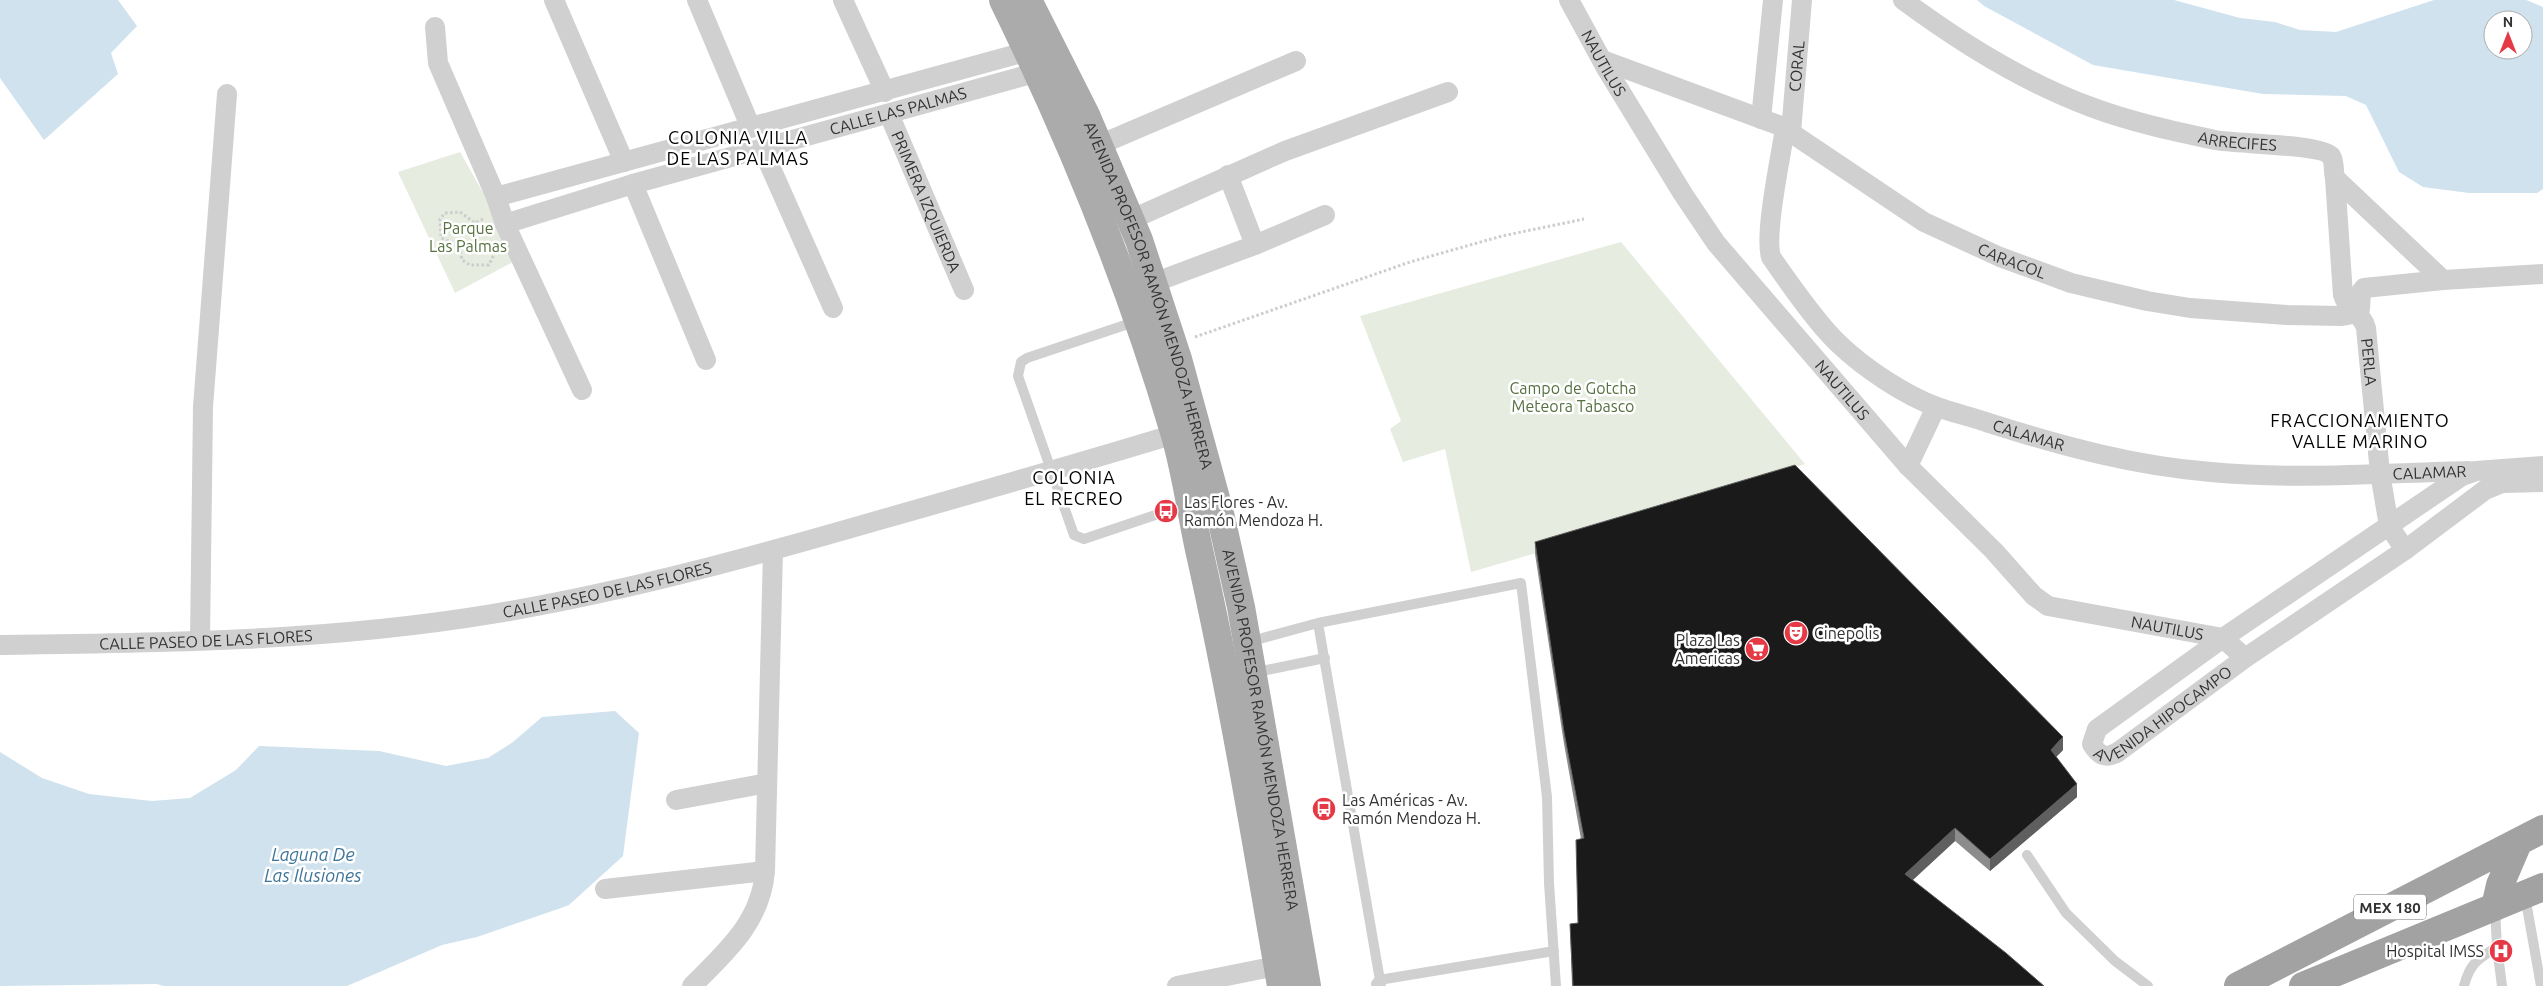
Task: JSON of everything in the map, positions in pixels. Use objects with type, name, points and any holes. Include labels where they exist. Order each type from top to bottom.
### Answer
[{"type":"highway","name":"MEX 180","points":[[2238,986],[2349,927],[2543,829]]},
{"type":"highway","points":[[2495,907],[2500,885],[2518,842]]},
{"type":"highway","name":"MEX 180","points":[[2303,986],[2534,891]]},
{"type":"main road","name":"AVENIDA PROFESOR RAMÓN MENDOZA HERRERA","points":[[1003,0],[1045,59],[1099,145],[1130,220],[1153,283],[1174,344],[1186,431],[1189,504],[1234,646]]},
{"type":"main road","name":"AVENIDA PROFESOR RAMÓN MENDOZA HERRERA","points":[[1028,0],[1078,162],[1137,321],[1220,513],[1234,646],[1292,975]]},
{"type":"main road","name":"AVENIDA PROFESOR RAMÓN MENDOZA HERRERA","points":[[1240,675],[1272,936],[1292,975]]},
{"type":"street","points":[[554,0],[624,162]]},
{"type":"street","points":[[697,0],[743,130],[729,139],[728,147],[733,152],[742,154]]},
{"type":"street","points":[[843,0],[885,92]]},
{"type":"street","name":"NAUTILUS","points":[[1569,0],[1602,60],[1683,194],[1716,243],[1908,466],[1994,551],[2034,596],[2044,604],[2223,638]]},
{"type":"street","name":"CORAL","points":[[1761,119],[1773,0]]},
{"type":"street","name":"CORAL","points":[[1788,130],[1802,0]]},
{"type":"street","name":"ARRECIFES","points":[[1903,0],[1935,24],[1993,60],[2051,91],[2090,107],[2150,126],[2233,143],[2321,150],[2333,159],[2335,178]]},
{"type":"street","points":[[435,27],[438,63],[498,216],[582,390]]},
{"type":"street","name":"CALLE LAS PALMAS","points":[[498,216],[624,162],[885,92],[1045,59]]},
{"type":"street","name":"CALLE LAS PALMAS","points":[[498,216],[633,184],[889,114],[1045,59]]},
{"type":"street","name":"CARACOL","points":[[1602,60],[1788,130],[1924,222],[2000,257],[2071,283],[2147,301],[2190,308],[2287,315],[2342,316],[2357,312]]},
{"type":"street","points":[[1099,145],[1296,61]]},
{"type":"street","points":[[1130,220],[1285,151],[1448,92]]},
{"type":"street","points":[[200,640],[203,407],[226,94]]},
{"type":"street","points":[[849,102],[844,108],[842,115],[847,122],[855,123]]},
{"type":"street","points":[[818,110],[826,112],[830,118],[829,126],[824,132]]},
{"type":"street","name":"PRIMERA IZQUIERDA","points":[[889,114],[964,290]]},
{"type":"street","name":"CALAMAR","points":[[1788,130],[1774,198],[1770,247],[1771,257],[1841,347],[1899,388],[1936,407],[2086,451],[2166,467],[2257,475],[2476,471]]},
{"type":"street","points":[[699,141],[710,150],[706,164]]},
{"type":"street","points":[[762,148],[834,308]]},
{"type":"street","points":[[1228,175],[1255,245]]},
{"type":"street","points":[[2335,178],[2443,280]]},
{"type":"street","name":"PERLA","points":[[2335,178],[2343,295],[2347,304],[2357,312],[2366,328],[2380,473],[2389,526],[2405,550]]},
{"type":"street","points":[[633,184],[706,360]]},
{"type":"street","points":[[1153,283],[1255,245],[1325,214]]},
{"type":"street","points":[[2357,312],[2362,304],[2364,288],[2443,280],[2543,274]]},
{"type":"street","points":[[1908,466],[1936,407]]},
{"type":"street","name":"CALLE PASEO DE LAS FLORES","points":[[0,645],[200,640],[367,629],[494,614],[645,583],[773,551],[1186,431]]},
{"type":"street","name":"AVENIDA HIPOCAMPO","points":[[2543,466],[2476,471],[2462,476],[2223,638],[2097,729],[2092,744],[2096,752],[2103,756],[2118,752],[2245,658],[2405,550],[2496,485],[2543,482]]},
{"type":"street","points":[[692,986],[725,953],[752,917],[762,896],[765,871],[773,551]]},
{"type":"street","points":[[2223,638],[2245,658]]},
{"type":"street","points":[[676,800],[767,783]]},
{"type":"street","points":[[605,889],[765,871]]},
{"type":"street","points":[[1178,986],[1292,975]]},
{"type":"lane","points":[[1137,321],[1021,362],[1018,376],[1074,535],[1078,539],[1084,539],[1189,504]]},
{"type":"lane","points":[[1234,646],[1318,623],[1521,583],[1547,797],[1549,883],[1556,986]]},
{"type":"lane","points":[[1318,623],[1378,984],[1554,951]]},
{"type":"lane","points":[[1240,675],[1325,658]]},
{"type":"lane","points":[[2027,855],[2066,913],[2115,961],[2148,986]]},
{"type":"lane","points":[[2534,891],[2541,986]]},
{"type":"lane","points":[[2495,907],[2497,947],[2502,986]]},
{"type":"lane","points":[[2464,986],[2468,970],[2478,960],[2497,947]]},
{"type":"path","points":[[494,245],[492,262],[484,266],[462,260],[459,245],[441,238],[440,219],[446,212],[460,212],[474,223],[482,226],[498,216]]},
{"type":"path","points":[[474,223],[498,216]]},
{"type":"path","points":[[1174,344],[1410,262],[1502,236],[1584,219]]},
{"type":"green space","name":"Parque Las Palmas","points":[[460,152],[489,203],[513,262],[455,293],[398,172]]},
{"type":"green space","name":"Campo de Gotcha Meteora Tabasco","points":[[1621,242],[1805,464],[1533,554],[1471,572],[1445,449],[1403,462],[1390,429],[1401,421],[1360,316]]},
{"type":"water","points":[[0,0],[118,0],[137,26],[111,53],[118,74],[44,140],[0,78]]},
{"type":"water","points":[[1977,0],[2174,0],[2240,18],[2275,22],[2300,30],[2336,32],[2434,0],[2526,0],[2543,7],[2543,189],[2537,193],[2469,193],[2423,187],[2399,172],[2366,105],[2346,96],[2263,94],[2093,65],[1984,6]]},
{"type":"water","name":"Laguna De Las Ilusiones","points":[[615,711],[639,733],[623,856],[569,905],[477,937],[442,945],[347,986],[163,986],[157,984],[0,986],[0,752],[42,778],[89,794],[152,801],[190,798],[236,770],[259,746],[379,751],[446,766],[488,758],[513,742],[542,717]]},
{"type":"building","name":"Plaza Las Americas","points":[[1795,465],[2063,737],[2051,750],[2077,784],[1990,859],[1955,828],[1905,874],[2006,953],[2044,986],[1573,986],[1570,924],[1578,923],[1576,840],[1584,838],[1564,732],[1535,542]]},
{"type":"place","name":"Las Flores - Av. Ramón Mendoza H.","points":[[1166,511]]},
{"type":"place","name":"Cinepolis","points":[[1796,633]]},
{"type":"place","name":"Plaza Las Americas","points":[[1757,649]]},
{"type":"place","name":"Las Américas - Av. Ramón Mendoza H.","points":[[1324,809]]},
{"type":"place","name":"Hospital IMSS","points":[[2501,951]]},
{"type":"district","name":"COLONIA VILLA DE LAS PALMAS","points":[[738,147]]},
{"type":"district","name":"FRACCIONAMIENTO VALLE MARINO","points":[[2360,430]]},
{"type":"district","name":"COLONIA EL RECREO","points":[[1074,487]]}]
